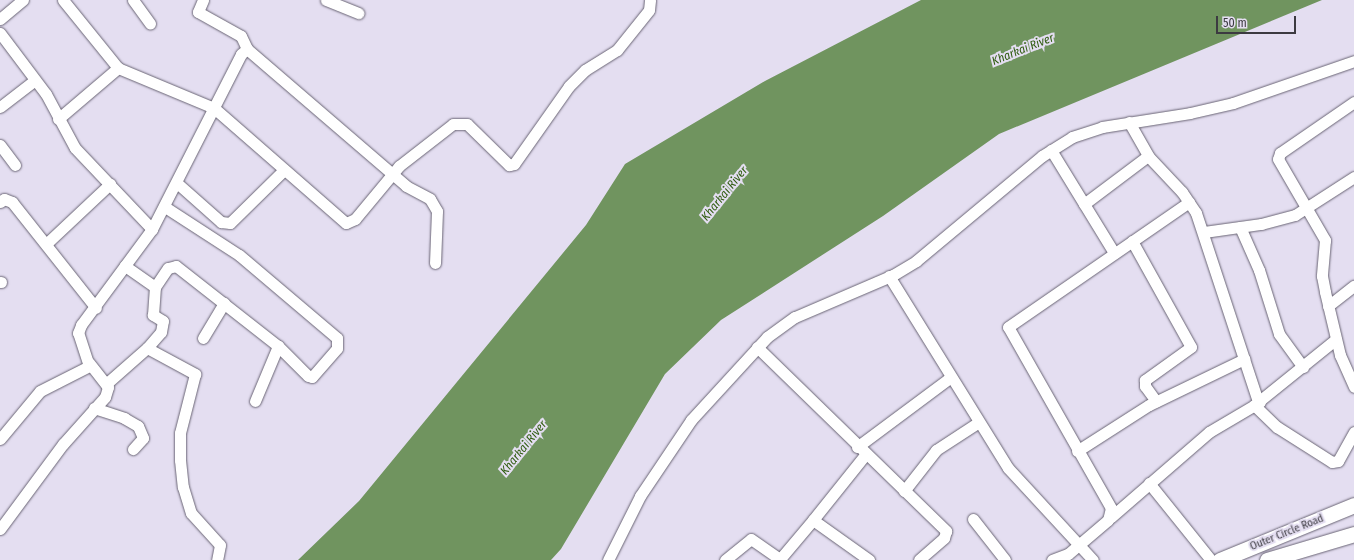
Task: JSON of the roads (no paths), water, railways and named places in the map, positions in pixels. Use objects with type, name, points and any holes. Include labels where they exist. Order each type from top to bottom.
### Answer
[{"type":"main road","name":"Outer Circle Road","points":[[1220,560],[1354,505]]},
{"type":"main road","name":"Outer Circle Road","points":[[1267,560],[1293,556],[1354,534]]},
{"type":"street","points":[[0,19],[23,0]]},
{"type":"street","points":[[63,0],[118,68],[214,108],[346,222],[355,219],[392,173],[406,159],[458,122],[470,127],[512,166],[577,78],[609,56],[625,40],[649,10],[650,0]]},
{"type":"street","points":[[133,0],[150,23]]},
{"type":"street","points":[[203,0],[198,12],[241,36],[247,49],[392,173],[435,204],[436,263]]},
{"type":"street","points":[[326,0],[358,13]]},
{"type":"street","points":[[0,33],[53,106],[58,119],[75,148],[152,228]]},
{"type":"street","points":[[0,529],[33,482],[107,392],[106,384],[89,363],[78,333],[152,228],[177,183],[241,54],[247,49]]},
{"type":"street","points":[[608,560],[666,454],[696,415],[757,347],[796,316],[889,276],[938,245],[1051,150],[1072,137],[1129,122],[1190,114],[1233,103],[1354,61]]},
{"type":"street","points":[[58,119],[118,68]]},
{"type":"street","points":[[0,107],[35,80]]},
{"type":"street","points":[[1354,102],[1278,156],[1279,163],[1308,208],[1325,240],[1322,276],[1336,339],[1354,387]]},
{"type":"street","points":[[1129,122],[1148,156],[1189,202],[1204,232],[1257,404],[1277,427],[1332,462],[1338,461],[1354,432]]},
{"type":"street","points":[[0,145],[15,166]]},
{"type":"street","points":[[1051,150],[1114,253]]},
{"type":"street","points":[[1084,204],[1148,156]]},
{"type":"street","points":[[177,183],[221,222],[230,222],[284,170]]},
{"type":"street","points":[[1204,232],[1277,221],[1308,208],[1354,177]]},
{"type":"street","points":[[46,244],[110,184]]},
{"type":"street","points":[[0,202],[4,199],[12,202],[96,308]]},
{"type":"street","points":[[1111,517],[1111,508],[1077,451],[1008,327],[1189,202]]},
{"type":"street","points":[[106,384],[147,348],[161,332],[163,321],[153,315],[154,287],[168,268],[176,266],[278,346],[312,377],[335,351],[338,343],[337,338],[239,255],[165,206]]},
{"type":"street","points":[[1240,227],[1259,270],[1278,334],[1303,367]]},
{"type":"street","points":[[1132,241],[1191,347],[1145,380],[1145,386],[1156,401]]},
{"type":"street","points":[[125,266],[154,287]]},
{"type":"street","points":[[889,276],[979,422],[1020,483],[1093,560]]},
{"type":"street","points":[[1328,306],[1354,286]]},
{"type":"street","points":[[202,338],[224,303]]},
{"type":"street","points":[[1052,560],[1062,557],[1079,545],[1209,432],[1257,404],[1336,339]]},
{"type":"street","points":[[255,401],[278,346]]},
{"type":"street","points":[[757,347],[865,455],[946,531],[944,538],[919,560]]},
{"type":"street","points":[[147,348],[195,374],[180,433],[180,460],[183,487],[191,513],[220,545],[216,560]]},
{"type":"street","points":[[1077,451],[1120,421],[1156,401],[1244,359]]},
{"type":"street","points":[[0,439],[40,391],[84,370],[89,363]]},
{"type":"street","points":[[857,447],[951,377]]},
{"type":"street","points":[[94,408],[124,418],[138,426],[143,438],[132,449]]},
{"type":"street","points":[[904,491],[936,450],[979,422]]},
{"type":"street","points":[[725,560],[751,539],[780,559],[865,455]]},
{"type":"street","points":[[1149,483],[1211,560]]},
{"type":"street","points":[[813,520],[869,560]]},
{"type":"street","points":[[973,520],[1005,560]]},
{"type":"water","name":"Kharkai River","points":[[921,0],[1322,0],[999,134],[883,216],[721,320],[665,374],[561,549],[551,560],[298,560],[359,501],[586,225],[625,164],[765,81]]}]
